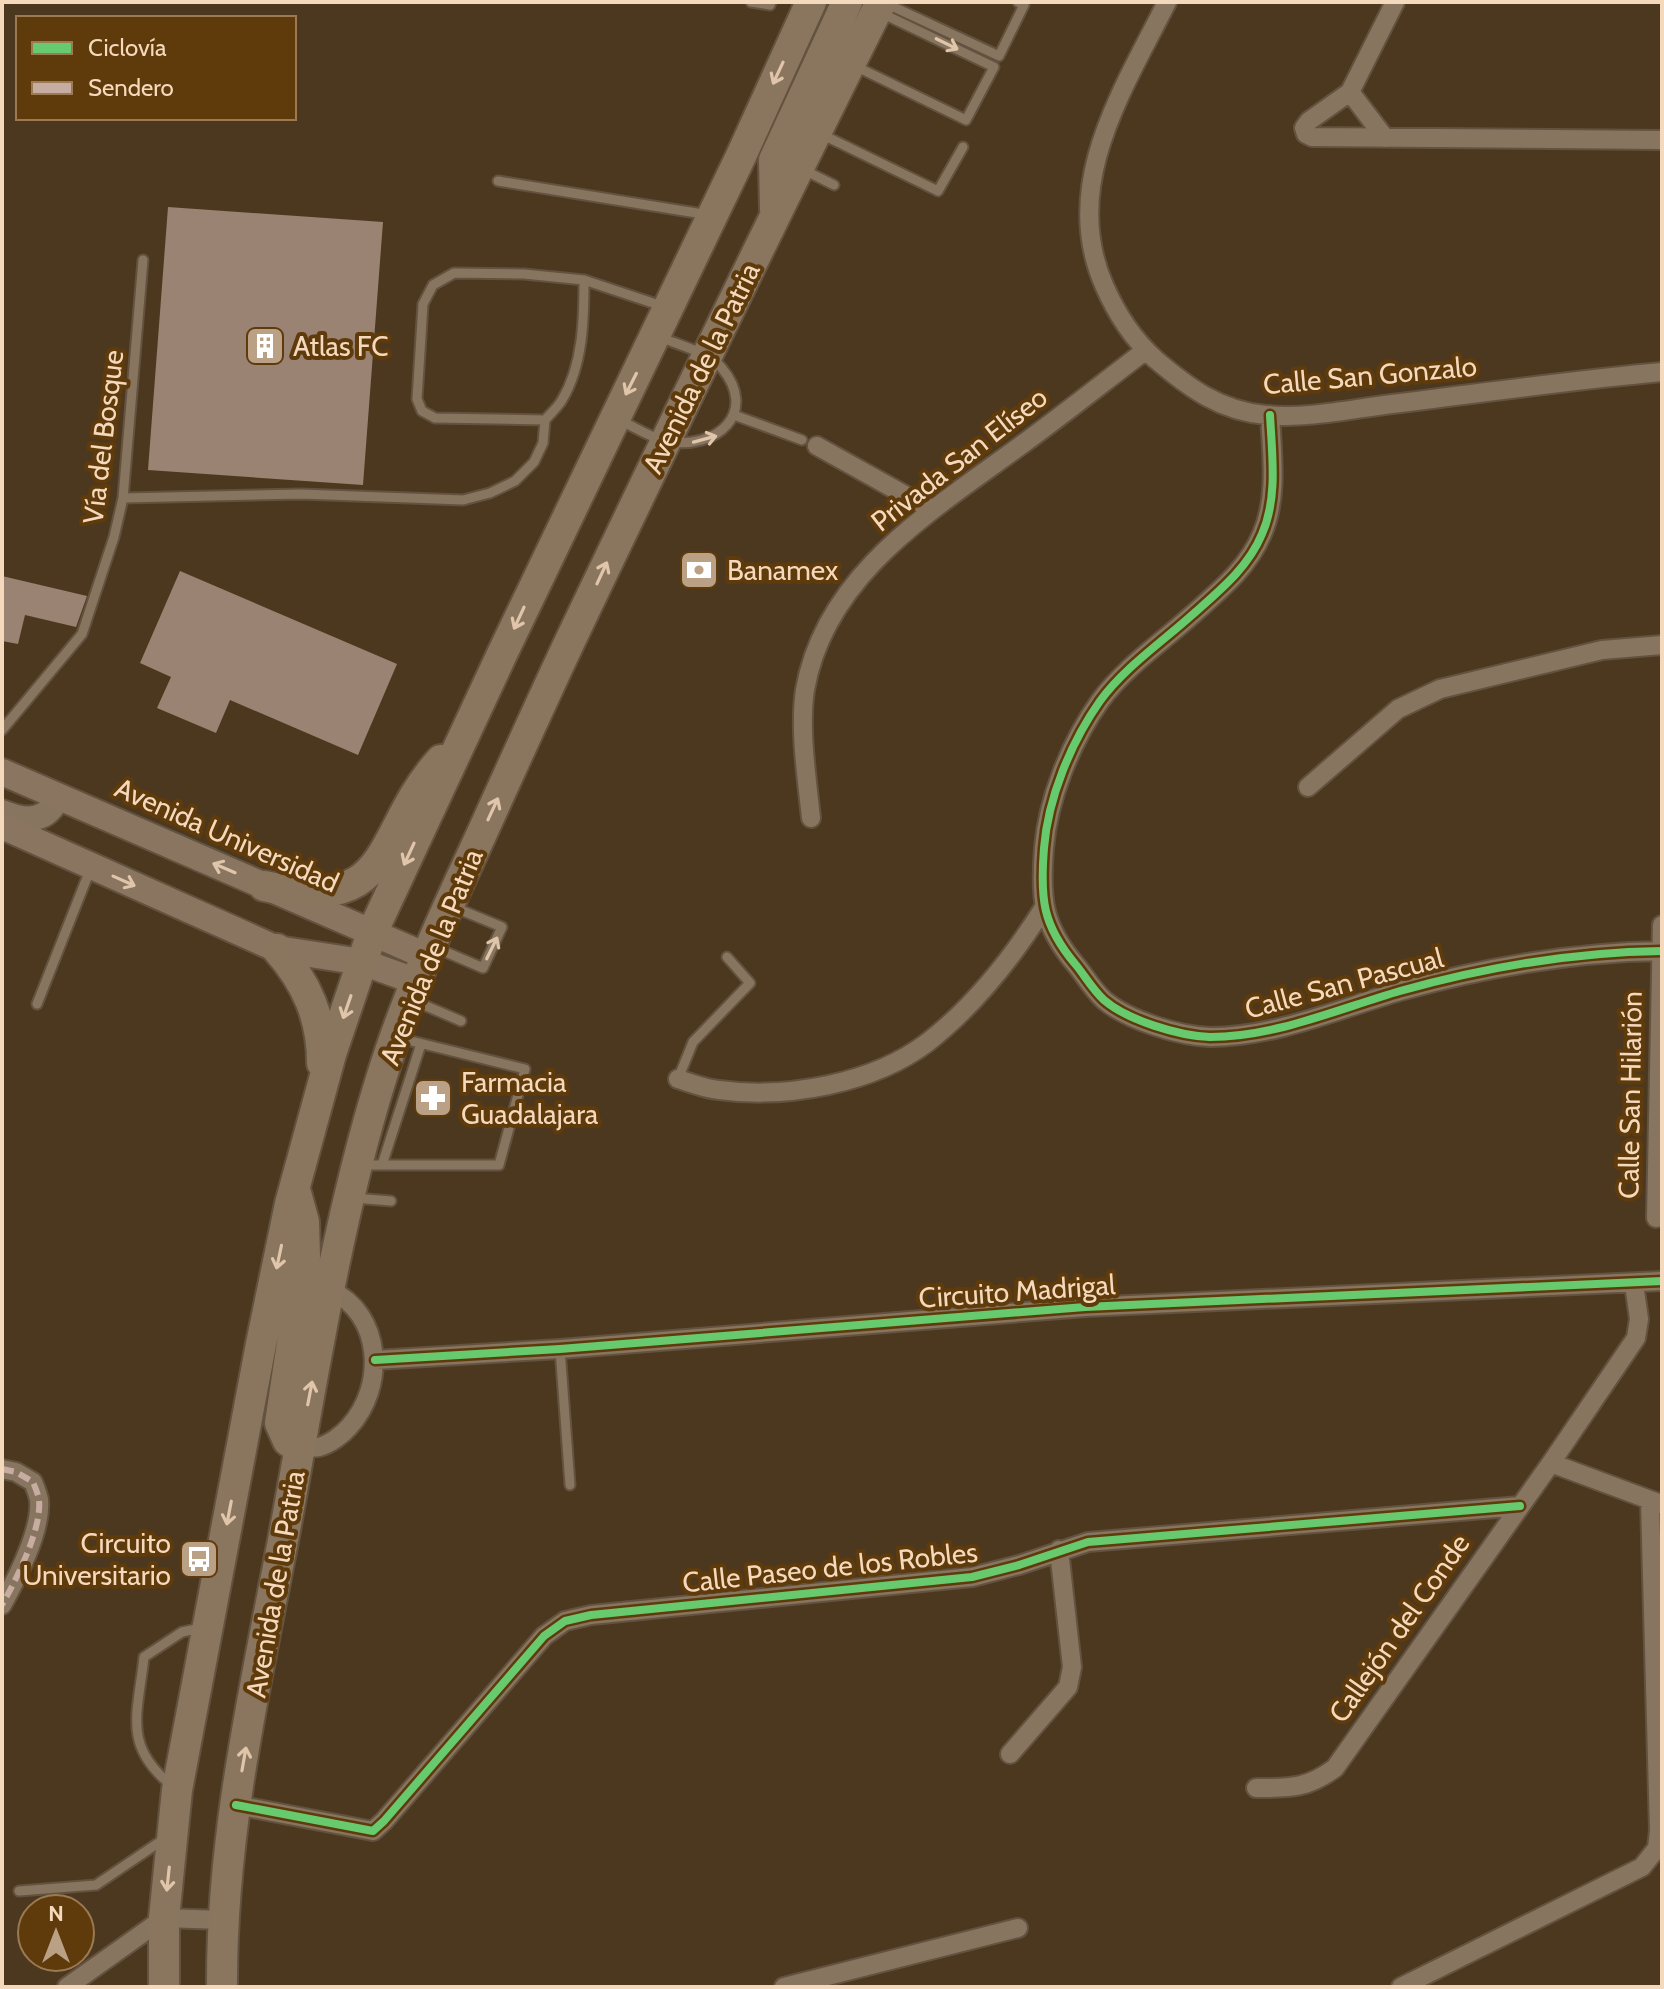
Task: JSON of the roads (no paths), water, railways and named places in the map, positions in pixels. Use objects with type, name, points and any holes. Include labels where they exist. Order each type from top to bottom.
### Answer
[{"type":"main road","name":"Avenida de la Patria","points":[[164,1987],[164,1918],[177,1790],[261,1344],[294,1187],[362,962],[372,933],[462,740],[811,2]]},
{"type":"main road","points":[[775,215],[774,160],[847,2]]},
{"type":"main road","name":"Avenida de la Patria","points":[[222,1987],[222,1920],[227,1862],[330,1290],[350,1198],[370,1165],[408,1041],[420,970],[665,441],[880,5]]},
{"type":"main road","points":[[264,886],[321,894],[345,887],[366,875],[382,859],[414,793],[462,740]]},
{"type":"main road","name":"Avenida Universidad","points":[[2,772],[372,933],[420,970]]},
{"type":"main road","points":[[2,826],[277,949],[420,970]]},
{"type":"main road","points":[[277,949],[300,978],[320,1028],[323,1062],[315,1113]]},
{"type":"main road","points":[[294,1187],[304,1222],[305,1257],[280,1423],[288,1441],[300,1448]]},
{"type":"street","name":"Calle San Gonzalo","points":[[1167,2],[1109,118],[1093,167],[1089,202],[1090,242],[1096,267],[1113,306],[1146,350],[1203,397],[1224,407],[1270,415],[1340,410],[1662,372]]},
{"type":"street","points":[[1395,2],[1350,92],[1309,121],[1304,128],[1306,134],[1312,137],[1662,140]]},
{"type":"street","points":[[1350,92],[1385,138]]},
{"type":"street","name":"Privada San Elíseo","points":[[811,818],[804,758],[805,691],[820,644],[847,591],[902,534],[1146,350]]},
{"type":"street","name":"Calle San Pascual","points":[[1270,415],[1273,472],[1263,534],[1244,565],[1227,584],[1101,699],[1059,783],[1045,838],[1041,885],[1043,909],[1065,953],[1105,1001],[1158,1029],[1208,1037],[1257,1033],[1469,973],[1548,959],[1661,951]]},
{"type":"street","points":[[810,443],[932,510]]},
{"type":"street","points":[[1308,787],[1398,709],[1440,689],[1602,650],[1662,645]]},
{"type":"street","points":[[2,812],[23,820],[37,818],[50,810],[58,796]]},
{"type":"street","points":[[678,1079],[716,1090],[759,1093],[815,1088],[870,1074],[926,1043],[972,1001],[1021,944],[1043,909]]},
{"type":"street","name":"Calle San Hilarión","points":[[1656,1218],[1662,925]]},
{"type":"street","name":"Circuito Madrigal","points":[[375,1360],[560,1349],[1085,1307],[1662,1281]]},
{"type":"street","name":"Callejón del Conde","points":[[1256,1788],[1290,1788],[1316,1783],[1335,1768],[1636,1338],[1639,1319],[1634,1284]]},
{"type":"street","points":[[300,1448],[320,1447],[342,1434],[360,1415],[373,1388],[375,1360],[369,1334],[348,1301],[330,1290]]},
{"type":"street","points":[[1401,1987],[1642,1867],[1657,1848],[1656,1502],[1551,1463]]},
{"type":"street","points":[[2,1469],[16,1472],[33,1482],[39,1501],[32,1539],[18,1578],[2,1605]]},
{"type":"street","name":"Calle Paseo de los Robles","points":[[236,1805],[373,1831],[544,1636],[565,1621],[591,1615],[972,1577],[1088,1542],[1520,1506]]},
{"type":"street","points":[[1010,1754],[1068,1687],[1072,1667],[1059,1550]]},
{"type":"street","points":[[67,1987],[164,1918],[222,1920]]},
{"type":"street","points":[[784,1987],[1018,1928]]},
{"type":"lane","points":[[751,2],[770,5],[771,2]]},
{"type":"lane","points":[[880,5],[999,56],[1024,5],[1018,2]]},
{"type":"lane","points":[[850,64],[966,120],[994,67],[880,5]]},
{"type":"lane","points":[[816,131],[938,191],[963,147]]},
{"type":"lane","points":[[799,167],[834,185]]},
{"type":"lane","points":[[498,181],[712,215]]},
{"type":"lane","name":"Vía del Bosque","points":[[2,730],[82,634],[114,537],[123,498],[143,260]]},
{"type":"lane","points":[[545,420],[435,418],[422,411],[417,399],[423,304],[433,285],[454,273],[524,274],[584,280],[662,322],[720,366],[736,392],[734,415],[718,435],[696,442],[665,441],[614,417]]},
{"type":"lane","points":[[123,498],[301,494],[463,500],[490,493],[515,481],[534,462],[543,443],[545,420],[562,401],[575,366],[583,329],[584,280]]},
{"type":"lane","points":[[734,415],[810,443]]},
{"type":"lane","points":[[37,1004],[92,866]]},
{"type":"lane","points":[[420,970],[483,968],[502,927],[448,905]]},
{"type":"lane","points":[[678,1079],[693,1042],[750,983],[727,957]]},
{"type":"lane","points":[[420,970],[461,1021]]},
{"type":"lane","points":[[370,1165],[499,1165],[525,1069],[408,1041]]},
{"type":"lane","points":[[350,1198],[391,1201]]},
{"type":"lane","points":[[560,1349],[570,1485]]},
{"type":"lane","points":[[177,1790],[153,1770],[135,1737],[144,1657],[182,1632],[208,1626]]},
{"type":"lane","points":[[19,1891],[96,1885],[173,1833]]},
{"type":"place","name":"Atlas FC","points":[[265,346]]},
{"type":"place","name":"Banamex","points":[[699,570]]},
{"type":"place","name":"Farmacia Guadalajara","points":[[433,1098]]},
{"type":"place","name":"Circuito Universitario","points":[[199,1559]]}]
